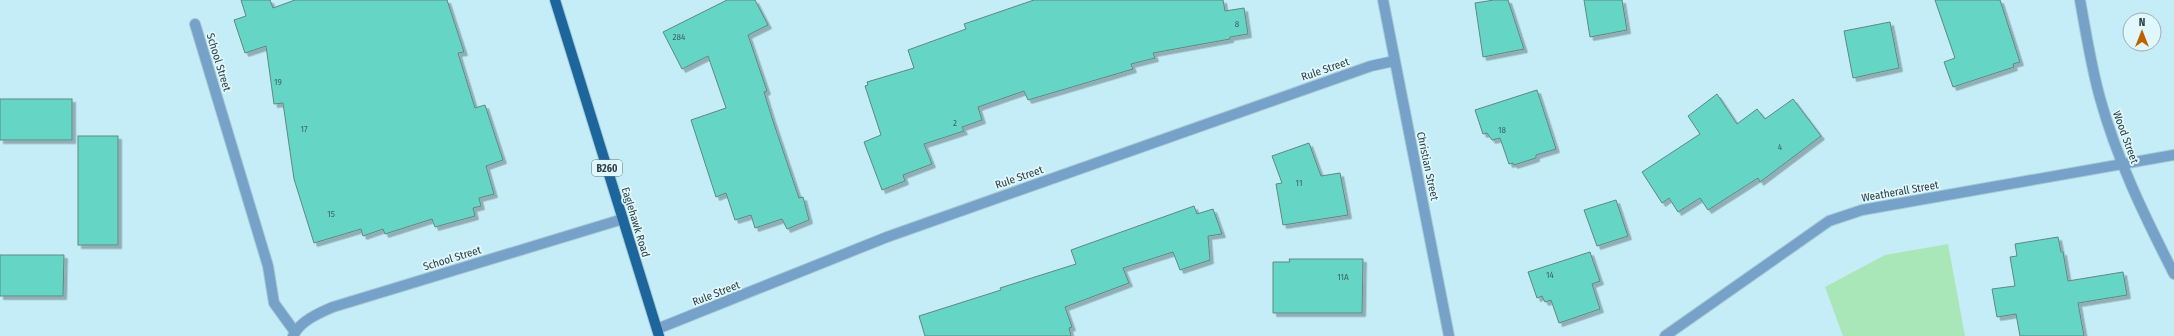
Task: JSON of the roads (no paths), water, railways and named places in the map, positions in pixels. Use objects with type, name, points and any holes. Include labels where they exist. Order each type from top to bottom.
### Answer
[{"type":"main road","name":"Eaglehawk Road","points":[[555,0],[658,332]]},
{"type":"street","name":"Christian Street","points":[[1383,0],[1449,336]]},
{"type":"street","name":"Wood Street","points":[[2080,0],[2090,58],[2100,98],[2123,164],[2146,218],[2174,274]]},
{"type":"street","name":"School Street","points":[[195,24],[268,266],[274,304],[294,334],[311,318],[333,307],[623,219]]},
{"type":"street","name":"Rule Street","points":[[658,332],[928,223],[1371,66],[1394,60]]},
{"type":"street","name":"Weatherall Street","points":[[1665,336],[1829,221],[1844,215],[1862,210],[2174,155]]}]
